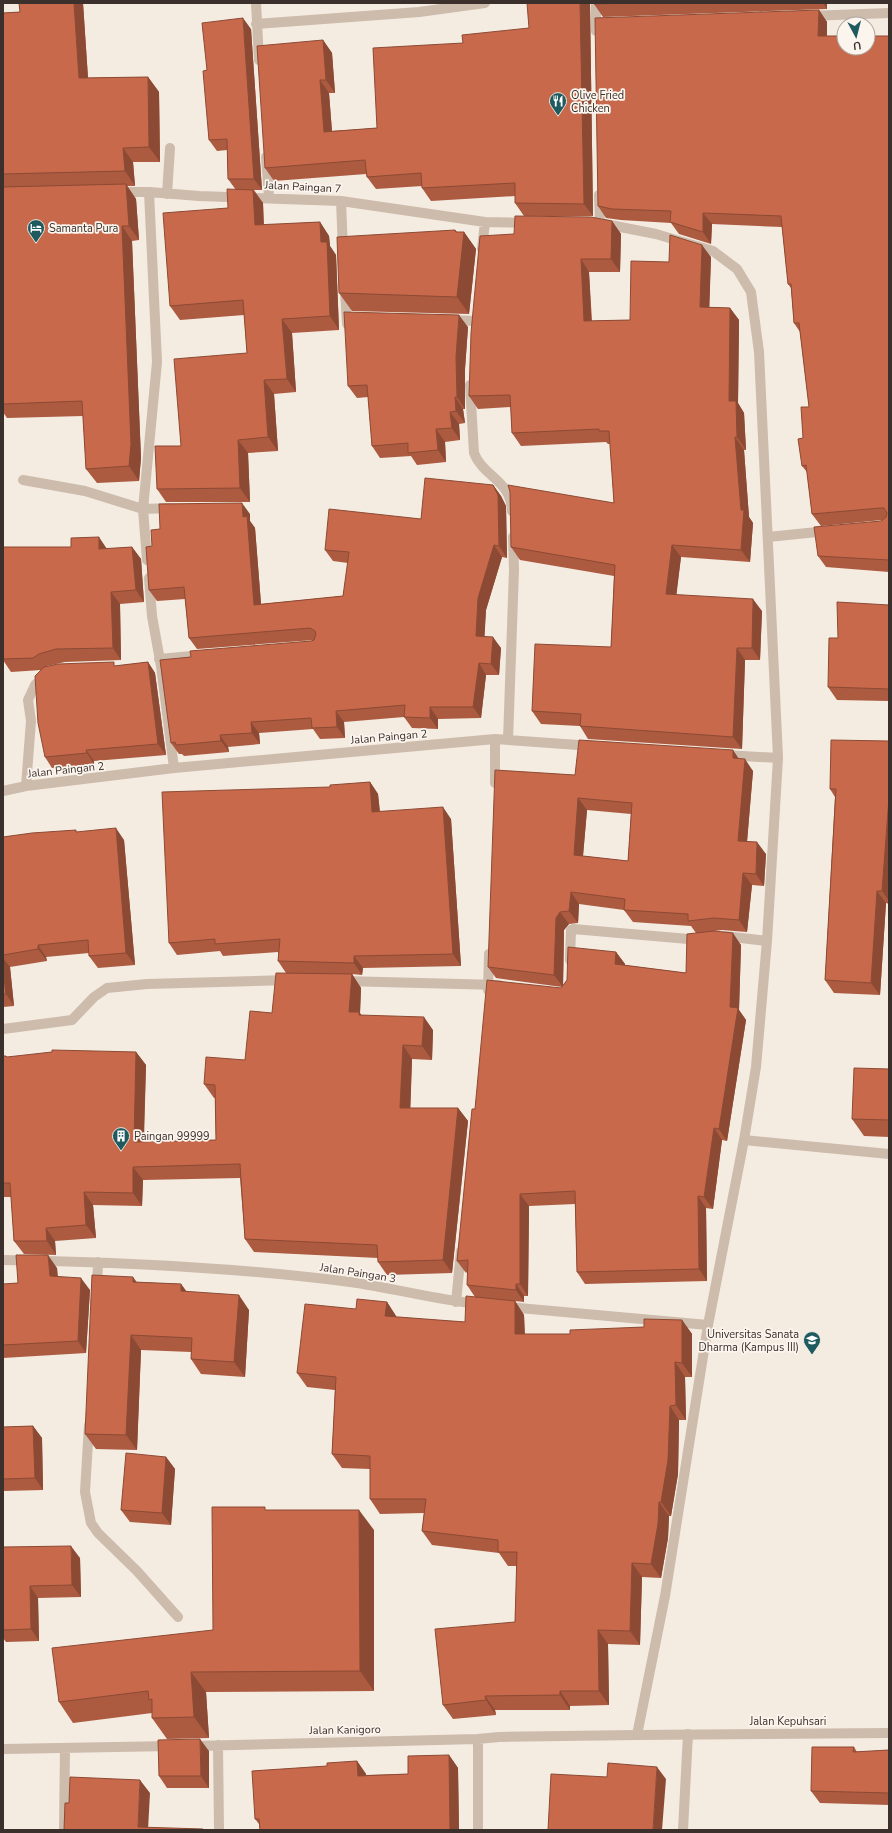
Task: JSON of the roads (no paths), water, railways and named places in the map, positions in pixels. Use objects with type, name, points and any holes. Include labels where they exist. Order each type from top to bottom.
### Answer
[{"type":"street","points":[[256,3],[256,24],[260,71]]},
{"type":"street","points":[[256,24],[419,12],[485,3]]},
{"type":"street","points":[[596,3],[600,24],[596,44]]},
{"type":"street","points":[[801,16],[889,13]]},
{"type":"street","points":[[167,194],[170,148]]},
{"type":"street","points":[[265,150],[269,197]]},
{"type":"street","points":[[599,184],[596,223],[656,234],[713,251],[737,269],[751,292],[759,352],[778,758],[767,941],[756,1067],[744,1140],[708,1326],[665,1596],[638,1735]]},
{"type":"street","name":"Jalan Paingan 7","points":[[110,192],[149,192],[341,201],[485,222],[542,223]]},
{"type":"street","points":[[149,192],[157,362],[143,509],[152,616],[174,768]]},
{"type":"street","points":[[341,201],[344,263]]},
{"type":"street","points":[[481,260],[485,222]]},
{"type":"street","points":[[344,278],[350,317],[347,333]]},
{"type":"street","points":[[438,320],[476,321]]},
{"type":"street","points":[[470,375],[474,452],[477,461],[507,491],[512,505],[514,570],[508,740]]},
{"type":"street","points":[[23,480],[85,491],[143,509],[180,508]]},
{"type":"street","points":[[768,537],[834,530]]},
{"type":"street","points":[[158,663],[215,654]]},
{"type":"street","points":[[26,786],[31,721],[28,700],[35,685],[49,672],[55,670]]},
{"type":"street","points":[[495,738],[495,792]]},
{"type":"street","name":"Jalan Paingan 2","points":[[3,791],[26,786],[174,768],[495,738],[601,746]]},
{"type":"street","points":[[718,754],[778,758]]},
{"type":"street","points":[[570,969],[571,930],[573,929],[700,940],[722,936],[767,941]]},
{"type":"street","points":[[487,998],[489,944]]},
{"type":"street","points":[[3,1028],[72,1020],[94,997],[107,988],[147,984],[294,980]]},
{"type":"street","points":[[334,981],[488,984],[511,987]]},
{"type":"street","points":[[744,1140],[889,1154]]},
{"type":"street","points":[[456,1302],[463,1239]]},
{"type":"street","name":"Jalan Paingan 3","points":[[3,1260],[98,1262],[233,1270],[344,1282],[456,1302],[708,1326]]},
{"type":"street","points":[[96,1301],[98,1262]]},
{"type":"street","points":[[90,1416],[85,1492],[91,1523],[98,1533],[137,1571],[178,1616]]},
{"type":"street","name":"Jalan Kepuhsari","points":[[688,1734],[889,1733]]},
{"type":"street","points":[[683,1830],[688,1734]]},
{"type":"street","name":"Jalan Kanigoro","points":[[3,1749],[688,1734]]},
{"type":"street","points":[[478,1739],[478,1830]]},
{"type":"street","points":[[218,1745],[219,1830]]},
{"type":"street","points":[[64,1830],[65,1748]]},
{"type":"place","name":"Olive Fried Chicken","points":[[558,116]]},
{"type":"place","name":"Samanta Pura","points":[[36,243]]},
{"type":"place","name":"Paingan 99999","points":[[121,1151]]},
{"type":"place","name":"Universitas Sanata Dharma (Kampus III)","points":[[812,1355]]}]
